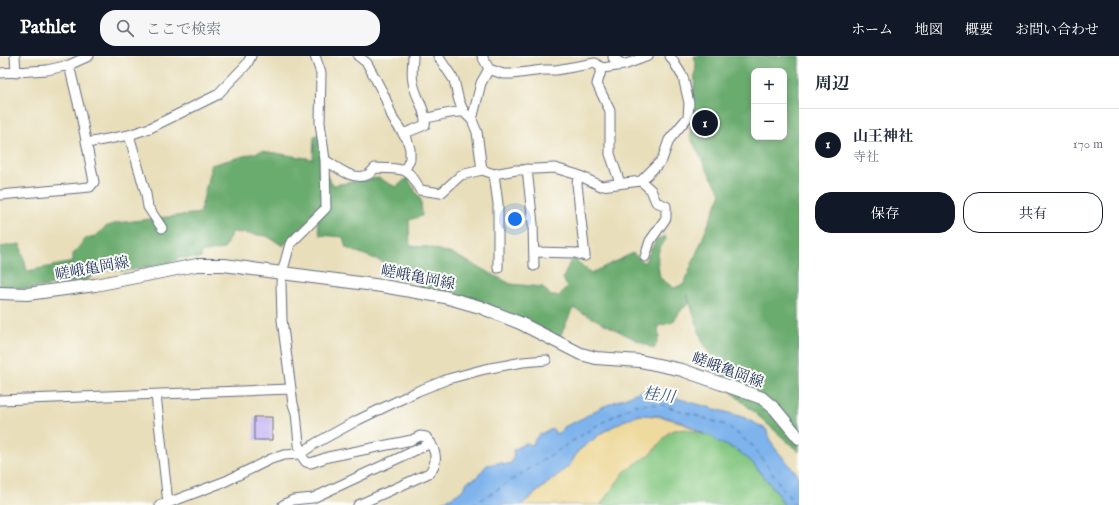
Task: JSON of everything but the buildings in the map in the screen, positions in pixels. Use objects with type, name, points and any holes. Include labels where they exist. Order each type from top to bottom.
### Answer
[{"type":"main road","name":"嵯峨亀岡線","points":[[0,293],[27,294],[95,285],[197,265],[224,265],[445,296],[480,307],[520,323],[581,354],[596,358],[640,361],[682,370],[762,398],[775,409],[799,438]]},
{"type":"street","points":[[15,56],[16,73]]},
{"type":"street","points":[[0,74],[48,70],[70,65],[89,56]]},
{"type":"street","points":[[87,144],[129,135],[166,121],[217,95],[247,64],[251,56]]},
{"type":"street","points":[[315,56],[321,73],[320,122],[325,160],[326,208],[290,244],[282,273],[281,283],[282,320],[293,404],[296,413],[300,454],[306,462],[310,463],[328,457],[412,440],[420,436],[426,437],[435,454],[433,469],[429,473],[358,505]]},
{"type":"street","points":[[358,56],[367,63],[393,119],[407,139],[410,149],[410,159],[405,170]]},
{"type":"street","points":[[403,134],[425,125],[426,118],[413,82],[413,56]]},
{"type":"street","points":[[438,56],[454,80],[459,101],[464,112],[472,120],[477,132],[482,170]]},
{"type":"street","points":[[482,56],[489,69],[503,74],[556,70],[595,63],[602,68],[624,65],[648,56]]},
{"type":"street","points":[[613,56],[613,58],[624,65]]},
{"type":"street","points":[[325,160],[345,173],[356,176],[367,175],[374,168],[405,170],[413,176],[420,190],[441,194],[461,176],[482,170],[494,174],[516,170],[555,168],[578,175],[601,186],[641,181],[662,160],[669,140],[688,117],[689,103],[683,77],[670,56]]},
{"type":"street","points":[[0,195],[90,187],[94,182],[70,65]]},
{"type":"street","points":[[602,68],[597,84],[610,111],[610,154],[620,183]]},
{"type":"street","points":[[472,120],[481,83],[489,69]]},
{"type":"street","points":[[426,118],[452,111],[464,112]]},
{"type":"street","points":[[129,135],[146,194],[148,207],[162,228]]},
{"type":"street","points":[[527,169],[533,224],[534,266]]},
{"type":"street","points":[[494,174],[498,204],[498,268]]},
{"type":"street","points":[[534,252],[575,253],[585,256],[577,184],[578,175]]},
{"type":"street","points":[[641,181],[651,190],[656,202],[666,206],[666,218],[650,241],[645,257]]},
{"type":"street","points":[[156,395],[164,504],[226,481],[271,459],[284,455],[300,454],[316,443],[358,420],[448,379],[485,369],[522,362],[546,360]]},
{"type":"street","points":[[0,400],[291,389]]},
{"type":"street","points":[[283,505],[293,500],[313,498],[431,444]]},
{"type":"green space","points":[[694,56],[799,56],[799,452],[729,390],[702,340],[687,294],[689,304],[682,309],[673,322],[658,326],[659,337],[654,349],[573,308],[560,337],[478,300],[420,287],[413,273],[346,248],[343,237],[320,235],[316,214],[283,246],[267,236],[232,232],[224,249],[201,253],[201,258],[180,258],[170,263],[126,271],[99,269],[87,280],[29,289],[0,286],[0,247],[20,244],[27,271],[73,262],[73,254],[85,239],[96,236],[105,227],[117,223],[200,213],[211,165],[262,151],[313,159],[314,136],[319,134],[321,168],[333,185],[378,178],[396,187],[407,178],[421,200],[422,216],[409,220],[410,246],[429,247],[455,255],[511,284],[543,287],[551,296],[559,296],[567,287],[563,278],[572,257],[591,273],[633,253],[644,263],[656,240],[665,236],[666,240],[662,244],[658,253],[660,278],[674,288],[684,284],[721,193],[707,170],[690,136],[696,63]]},
{"type":"green space","points":[[686,429],[713,437],[718,442],[737,450],[751,461],[776,491],[784,505],[600,505],[625,471],[652,453],[668,433],[673,430]]},
{"type":"sand","points":[[640,415],[673,420],[704,434],[686,429],[673,430],[668,433],[652,453],[625,471],[600,505],[521,505],[570,465],[578,451],[603,432],[623,421]]},
{"type":"water","name":"桂川","points":[[648,390],[743,417],[766,429],[774,447],[799,476],[799,505],[784,505],[776,491],[751,461],[737,450],[718,442],[713,437],[704,434],[680,421],[659,416],[640,415],[623,421],[603,432],[578,451],[570,465],[521,505],[436,505],[462,490],[467,482],[476,478],[487,465],[502,462],[503,465],[511,463],[514,456],[513,450],[526,443],[533,445],[538,436],[543,433],[553,429],[556,434],[564,427],[600,408],[641,391]]},
{"type":"ferry route","points":[[473,505],[596,426],[634,405],[659,404],[726,425],[753,446],[795,505]]},
{"type":"place","name":"山王神社","points":[[705,123]]}]
